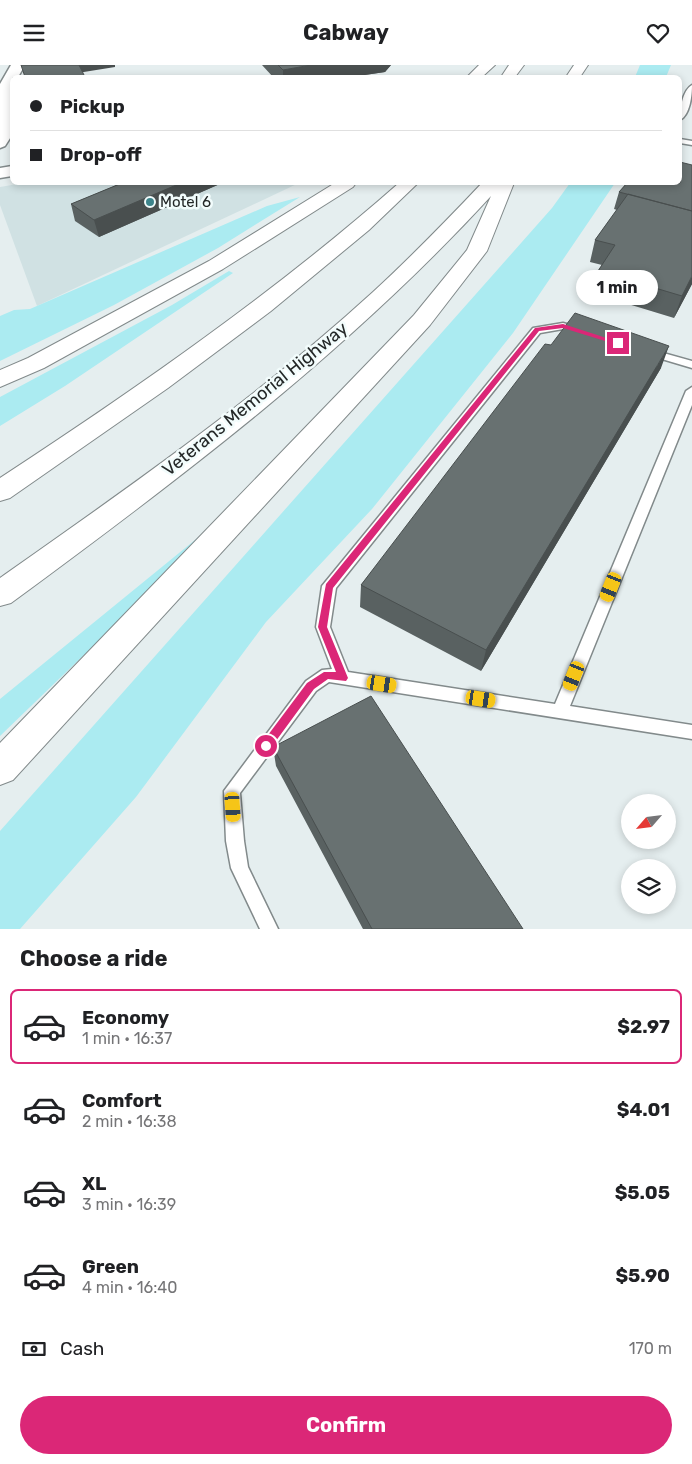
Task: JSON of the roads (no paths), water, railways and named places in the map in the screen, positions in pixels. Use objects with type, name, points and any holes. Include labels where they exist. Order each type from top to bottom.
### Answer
[{"type":"highway","points":[[476,75],[488,65]]},
{"type":"highway","points":[[0,379],[36,363],[216,265],[344,185]]},
{"type":"highway","points":[[0,491],[114,414],[240,324],[337,246],[407,185]]},
{"type":"highway","name":"Veterans Memorial Highway","points":[[0,594],[205,443],[290,374],[396,281],[490,185]]},
{"type":"highway","points":[[0,768],[422,320],[477,251],[504,185]]},
{"type":"street","points":[[0,143],[5,135],[8,121],[4,89],[10,79]]},
{"type":"lane","points":[[682,113],[692,87]]},
{"type":"lane","points":[[343,678],[323,627],[329,586],[537,330],[563,326],[590,335]]},
{"type":"lane","points":[[637,349],[692,365]]},
{"type":"lane","points":[[560,711],[692,391]]},
{"type":"lane","points":[[269,929],[240,868],[235,841],[232,791],[311,686],[327,675],[692,732]]},
{"type":"place","name":"Motel 6","points":[[150,202]]}]
